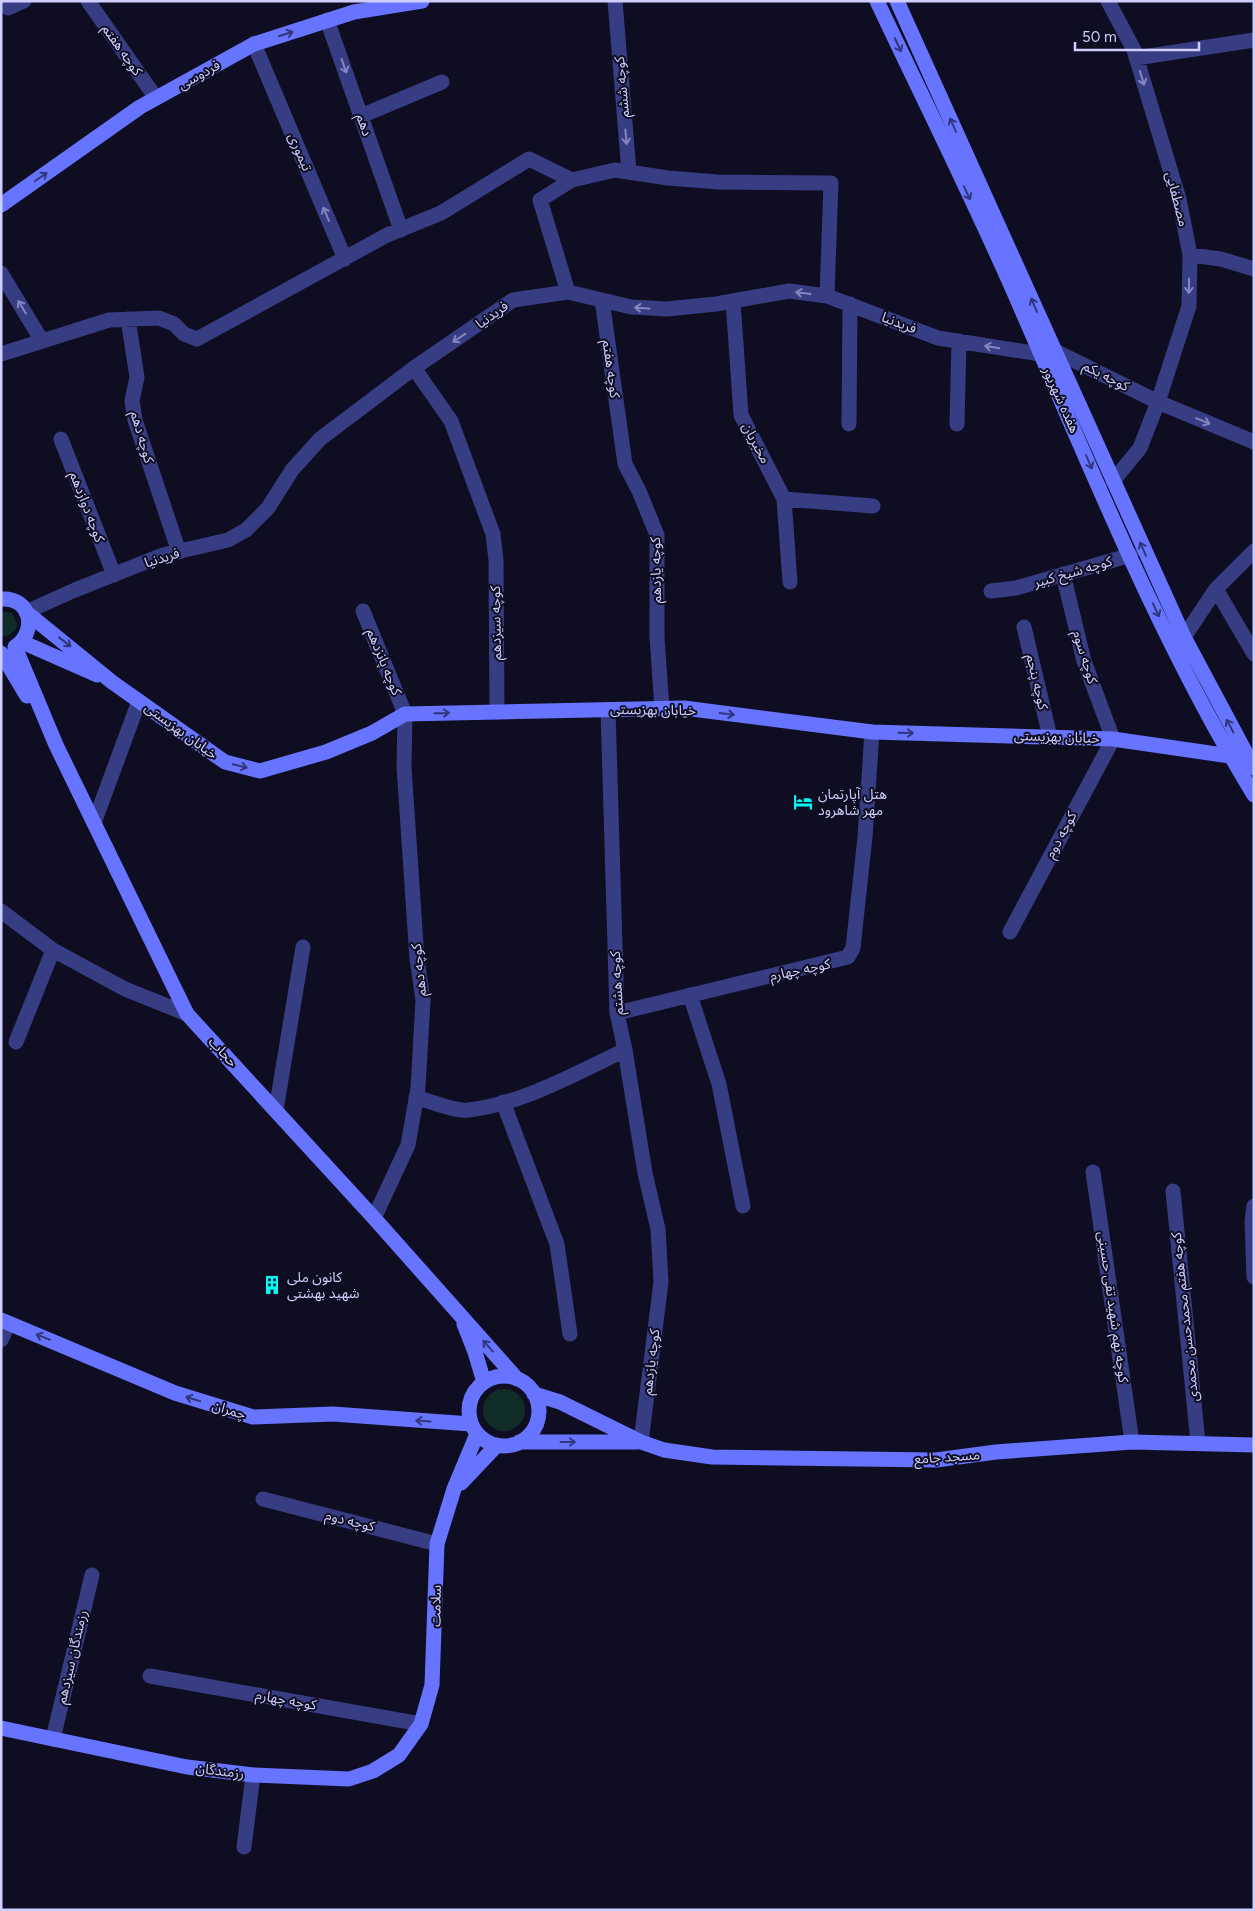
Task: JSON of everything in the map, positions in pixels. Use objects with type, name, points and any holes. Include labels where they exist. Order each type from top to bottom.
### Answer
[{"type":"street","points":[[6,1],[8,8],[24,1]]},
{"type":"street","name":"کوچه هفتم","points":[[88,1],[156,98]]},
{"type":"street","name":"فردوسی","points":[[1,205],[156,98],[254,44],[354,12],[422,1]]},
{"type":"street","name":"کوچه ششم","points":[[615,1],[629,172]]},
{"type":"street","name":"هفده شهریور","points":[[878,1],[1023,312],[1047,352],[1113,481],[1254,795]]},
{"type":"street","name":"هفده شهریور","points":[[897,1],[1023,278],[1047,352],[1131,555],[1172,643],[1237,754],[1254,768]]},
{"type":"street","name":"مصطفایی","points":[[1108,1],[1136,58],[1179,199],[1190,255],[1189,306],[1158,402]]},
{"type":"street","name":"دهم","points":[[327,20],[401,230]]},
{"type":"street","points":[[1136,58],[1254,40]]},
{"type":"street","name":"تیموری","points":[[254,44],[345,259]]},
{"type":"street","points":[[361,116],[442,82]]},
{"type":"street","points":[[1,354],[109,320],[159,318],[174,324],[184,334],[197,339],[401,230],[441,213],[529,159],[551,168],[572,180]]},
{"type":"street","points":[[568,292],[540,200],[572,180],[616,170],[718,182],[830,183],[827,296]]},
{"type":"street","points":[[1190,255],[1221,259],[1254,269]]},
{"type":"street","points":[[1,273],[42,341]]},
{"type":"street","name":"فریدنیا","points":[[26,612],[163,556],[228,540],[246,530],[268,508],[292,470],[320,439],[414,368],[513,300],[568,292],[630,307],[666,309],[733,301],[789,291],[827,296],[938,338],[1047,352]]},
{"type":"street","name":"کوچه هفتم","points":[[602,300],[621,438]]},
{"type":"street","name":"مخبریان","points":[[733,301],[741,416],[784,499],[790,582]]},
{"type":"street","points":[[849,424],[850,304]]},
{"type":"street","name":"کوچه دهم","points":[[128,319],[136,377],[132,401],[135,420],[179,552]]},
{"type":"street","points":[[957,424],[959,341]]},
{"type":"street","name":"کوچه یکم","points":[[1047,352],[1158,402],[1254,442]]},
{"type":"street","name":"کوچه سیزدهم","points":[[414,368],[451,422],[493,534],[496,560],[497,712]]},
{"type":"street","points":[[1113,481],[1140,448],[1158,402]]},
{"type":"street","name":"کوچه یازدهم","points":[[621,438],[624,464],[639,491],[657,535],[657,637],[662,709]]},
{"type":"street","name":"کوچه دوازدهم","points":[[61,439],[114,575]]},
{"type":"street","points":[[784,499],[873,506]]},
{"type":"street","points":[[1184,637],[1216,589],[1254,551]]},
{"type":"street","name":"کوچه شیخ کبیر","points":[[991,591],[1016,588],[1131,555]]},
{"type":"street","name":"کوچه سوم","points":[[1063,574],[1084,661],[1112,739]]},
{"type":"street","points":[[1216,589],[1254,654]]},
{"type":"street","name":"خیابان بهزیستی","points":[[1,599],[14,601],[112,682],[225,762],[260,771],[326,752],[372,733],[405,714],[684,708],[872,732],[1112,739],[1237,754]]},
{"type":"street","name":"کوچه پانزدهم","points":[[363,611],[405,714]]},
{"type":"street","points":[[10,648],[29,628],[26,612]]},
{"type":"street","name":"کوچه پنجم","points":[[1024,627],[1050,737]]},
{"type":"street","name":"خیابان بهزیستی","points":[[10,648],[112,682]]},
{"type":"street","name":"حجاب","points":[[10,648],[187,1014],[374,1218],[517,1378]]},
{"type":"street","points":[[94,823],[139,701]]},
{"type":"street","name":"کوچه هشتم","points":[[608,710],[617,1013],[626,1050],[645,1173],[658,1229],[660,1282]]},
{"type":"street","name":"کوچه دهم","points":[[374,1218],[408,1145],[416,1097],[423,1000],[417,959],[404,767],[405,714]]},
{"type":"street","name":"کوچه چهارم","points":[[617,1013],[848,958],[853,948],[863,856],[872,732]]},
{"type":"street","name":"کوچه دوم","points":[[1010,932],[1112,739]]},
{"type":"street","points":[[1,911],[53,950],[124,989],[187,1014]]},
{"type":"street","points":[[276,1110],[303,947]]},
{"type":"street","points":[[16,1042],[53,950]]},
{"type":"street","points":[[690,995],[719,1084],[743,1206]]},
{"type":"street","points":[[416,1097],[466,1111],[503,1102],[552,1085],[626,1050]]},
{"type":"street","points":[[503,1102],[557,1244],[570,1334]]},
{"type":"street","name":"کوچه نهم شهید تقی حسینی","points":[[1094,1172],[1132,1442]]},
{"type":"street","name":"کوچه هفتم محمدحسن محمدی","points":[[1172,1191],[1198,1443]]},
{"type":"street","points":[[1254,1206],[1252,1222],[1254,1277]]},
{"type":"street","name":"کوچه یازدهم","points":[[641,1442],[660,1282]]},
{"type":"street","points":[[459,1313],[475,1352],[484,1382]]},
{"type":"street","points":[[1,1340],[5,1322]]},
{"type":"street","name":"چمران","points":[[5,1322],[175,1393],[252,1417],[333,1414],[474,1429]]},
{"type":"street","points":[[506,1376],[517,1378],[527,1385],[534,1394],[538,1405],[535,1427],[528,1436],[508,1446],[486,1441],[474,1429],[469,1412],[470,1401],[475,1390],[484,1382],[494,1377],[506,1376]]},
{"type":"street","points":[[534,1394],[560,1402],[641,1442]]},
{"type":"street","name":"سلامت","points":[[421,1724],[433,1675],[437,1544],[474,1429]]},
{"type":"street","points":[[519,1442],[641,1442]]},
{"type":"street","name":"مسجد جامع","points":[[641,1442],[664,1450],[712,1457],[936,1460],[996,1452],[1132,1442],[1254,1445]]},
{"type":"street","points":[[454,1489],[497,1445]]},
{"type":"street","name":"کوچه دوم","points":[[263,1499],[437,1544]]},
{"type":"street","name":"رزمندگان سیزدهم","points":[[53,1739],[92,1575]]},
{"type":"street","name":"کوچه چهارم","points":[[150,1676],[421,1724]]},
{"type":"street","name":"رزمندگان","points":[[1,1728],[187,1767],[253,1775],[349,1779],[373,1771],[399,1755],[421,1724]]},
{"type":"street","points":[[244,1847],[253,1775]]},
{"type":"green space","points":[[1,611],[12,613],[17,624],[16,630],[7,636],[1,636]]},
{"type":"green space","points":[[504,1389],[519,1395],[525,1410],[519,1425],[504,1431],[489,1425],[483,1410],[489,1395]]},
{"type":"place","name":"هتل آپارتمان مهر شاهرود","points":[[803,802]]},
{"type":"place","name":"کانون ملی شهید بهشتی","points":[[272,1285]]}]
